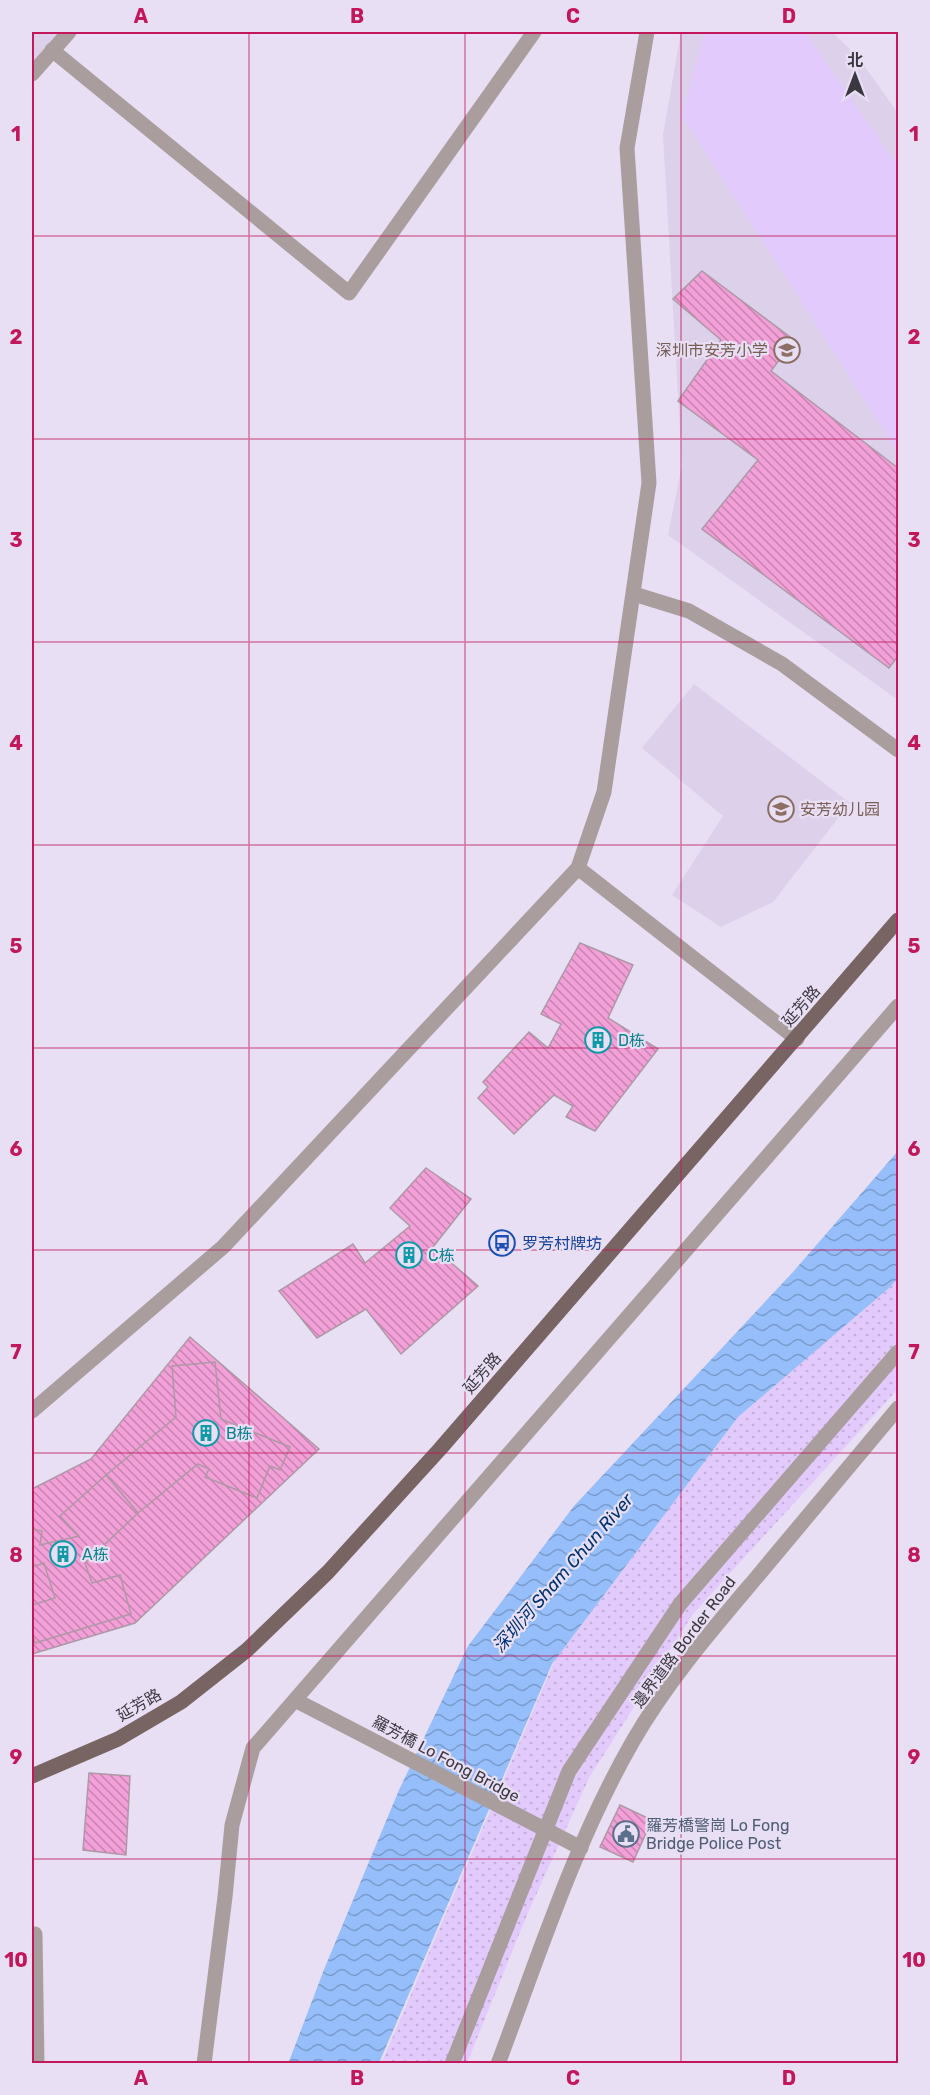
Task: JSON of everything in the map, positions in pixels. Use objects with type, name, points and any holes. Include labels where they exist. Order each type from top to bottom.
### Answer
[{"type":"main road","name":"延芳路","points":[[32,1776],[118,1739],[180,1702],[247,1650],[328,1572],[440,1449],[898,920]]},
{"type":"street","points":[[32,74],[69,32]]},
{"type":"street","points":[[52,50],[349,293],[534,32]]},
{"type":"street","points":[[32,1411],[223,1248],[578,868],[604,792],[649,483],[627,148],[647,32]]},
{"type":"street","points":[[634,594],[689,611],[782,664],[898,750]]},
{"type":"street","points":[[578,868],[797,1039]]},
{"type":"street","points":[[204,2064],[232,1825],[253,1748],[898,1006]]},
{"type":"street","points":[[452,2064],[569,1771],[680,1604],[898,1352]]},
{"type":"street","name":"邊界道路 Border Road","points":[[498,2064],[581,1848],[608,1788],[634,1740],[662,1695],[721,1620],[898,1408]]},
{"type":"street","name":"羅芳橋 Lo Fong Bridge","points":[[296,1700],[581,1848]]},
{"type":"street","points":[[32,1934],[35,1934],[37,2064]]},
{"type":"shaded area","points":[[32,32],[64,32],[32,73]]},
{"type":"shaded area","name":"深圳市安芳小学","points":[[681,32],[832,32],[858,57],[898,113],[898,700],[668,535],[682,465],[663,135]]},
{"type":"shaded area","points":[[705,32],[805,32],[898,166],[898,446],[894,446],[682,116]]},
{"type":"shaded area","name":"安芳幼儿园","points":[[694,684],[850,803],[773,902],[721,927],[672,895],[723,816],[642,748]]},
{"type":"shaded area","points":[[898,1278],[898,1389],[693,1614],[589,1778],[527,1915],[467,2063],[381,2064],[555,1660],[738,1417]]},
{"type":"water","name":"深圳河 Sham Chun River","points":[[898,1151],[898,1278],[738,1417],[552,1664],[379,2063],[288,2064],[325,1967],[399,1790],[468,1646],[574,1506],[793,1272]]},
{"type":"building","points":[[702,271],[794,340],[771,371],[898,468],[898,656],[889,668],[702,529],[758,460],[678,401],[721,340],[673,299]]},
{"type":"building","name":"D栋","points":[[580,943],[633,965],[608,1018],[658,1049],[595,1131],[566,1117],[573,1106],[554,1095],[514,1134],[478,1098],[488,1087],[483,1082],[529,1032],[548,1048],[561,1024],[541,1014]]},
{"type":"building","name":"C栋","points":[[426,1168],[471,1199],[433,1247],[478,1286],[401,1354],[366,1309],[317,1338],[279,1291],[353,1244],[365,1263],[410,1226],[390,1208]]},
{"type":"building","points":[[190,1337],[319,1449],[135,1623],[32,1654],[32,1489],[91,1459]]},
{"type":"building","name":"B栋","points":[[215,1362],[221,1419],[290,1447],[280,1470],[270,1466],[257,1498],[205,1477],[209,1469],[198,1464],[138,1513],[106,1475],[176,1417],[172,1366]]},
{"type":"building","name":"A栋","points":[[106,1475],[138,1513],[85,1563],[92,1583],[120,1575],[131,1614],[35,1643],[32,1632],[32,1605],[55,1598],[44,1563],[32,1567],[32,1529],[42,1531],[40,1545],[79,1536],[60,1516]]},
{"type":"building","points":[[89,1773],[130,1776],[126,1855],[83,1850]]},
{"type":"building","name":"羅芳橋警崗 Lo Fong Bridge Police Post","points":[[620,1805],[652,1820],[633,1862],[600,1847]]},
{"type":"place","name":"深圳市安芳小学","points":[[787,350]]},
{"type":"place","name":"安芳幼儿园","points":[[781,809]]},
{"type":"place","name":"D栋","points":[[598,1040]]},
{"type":"place","name":"罗芳村牌坊","points":[[502,1243]]},
{"type":"place","name":"C栋","points":[[409,1255]]},
{"type":"place","name":"B栋","points":[[206,1433]]},
{"type":"place","name":"A栋","points":[[63,1554]]},
{"type":"place","name":"羅芳橋警崗 Lo Fong Bridge Police Post","points":[[626,1834]]}]
